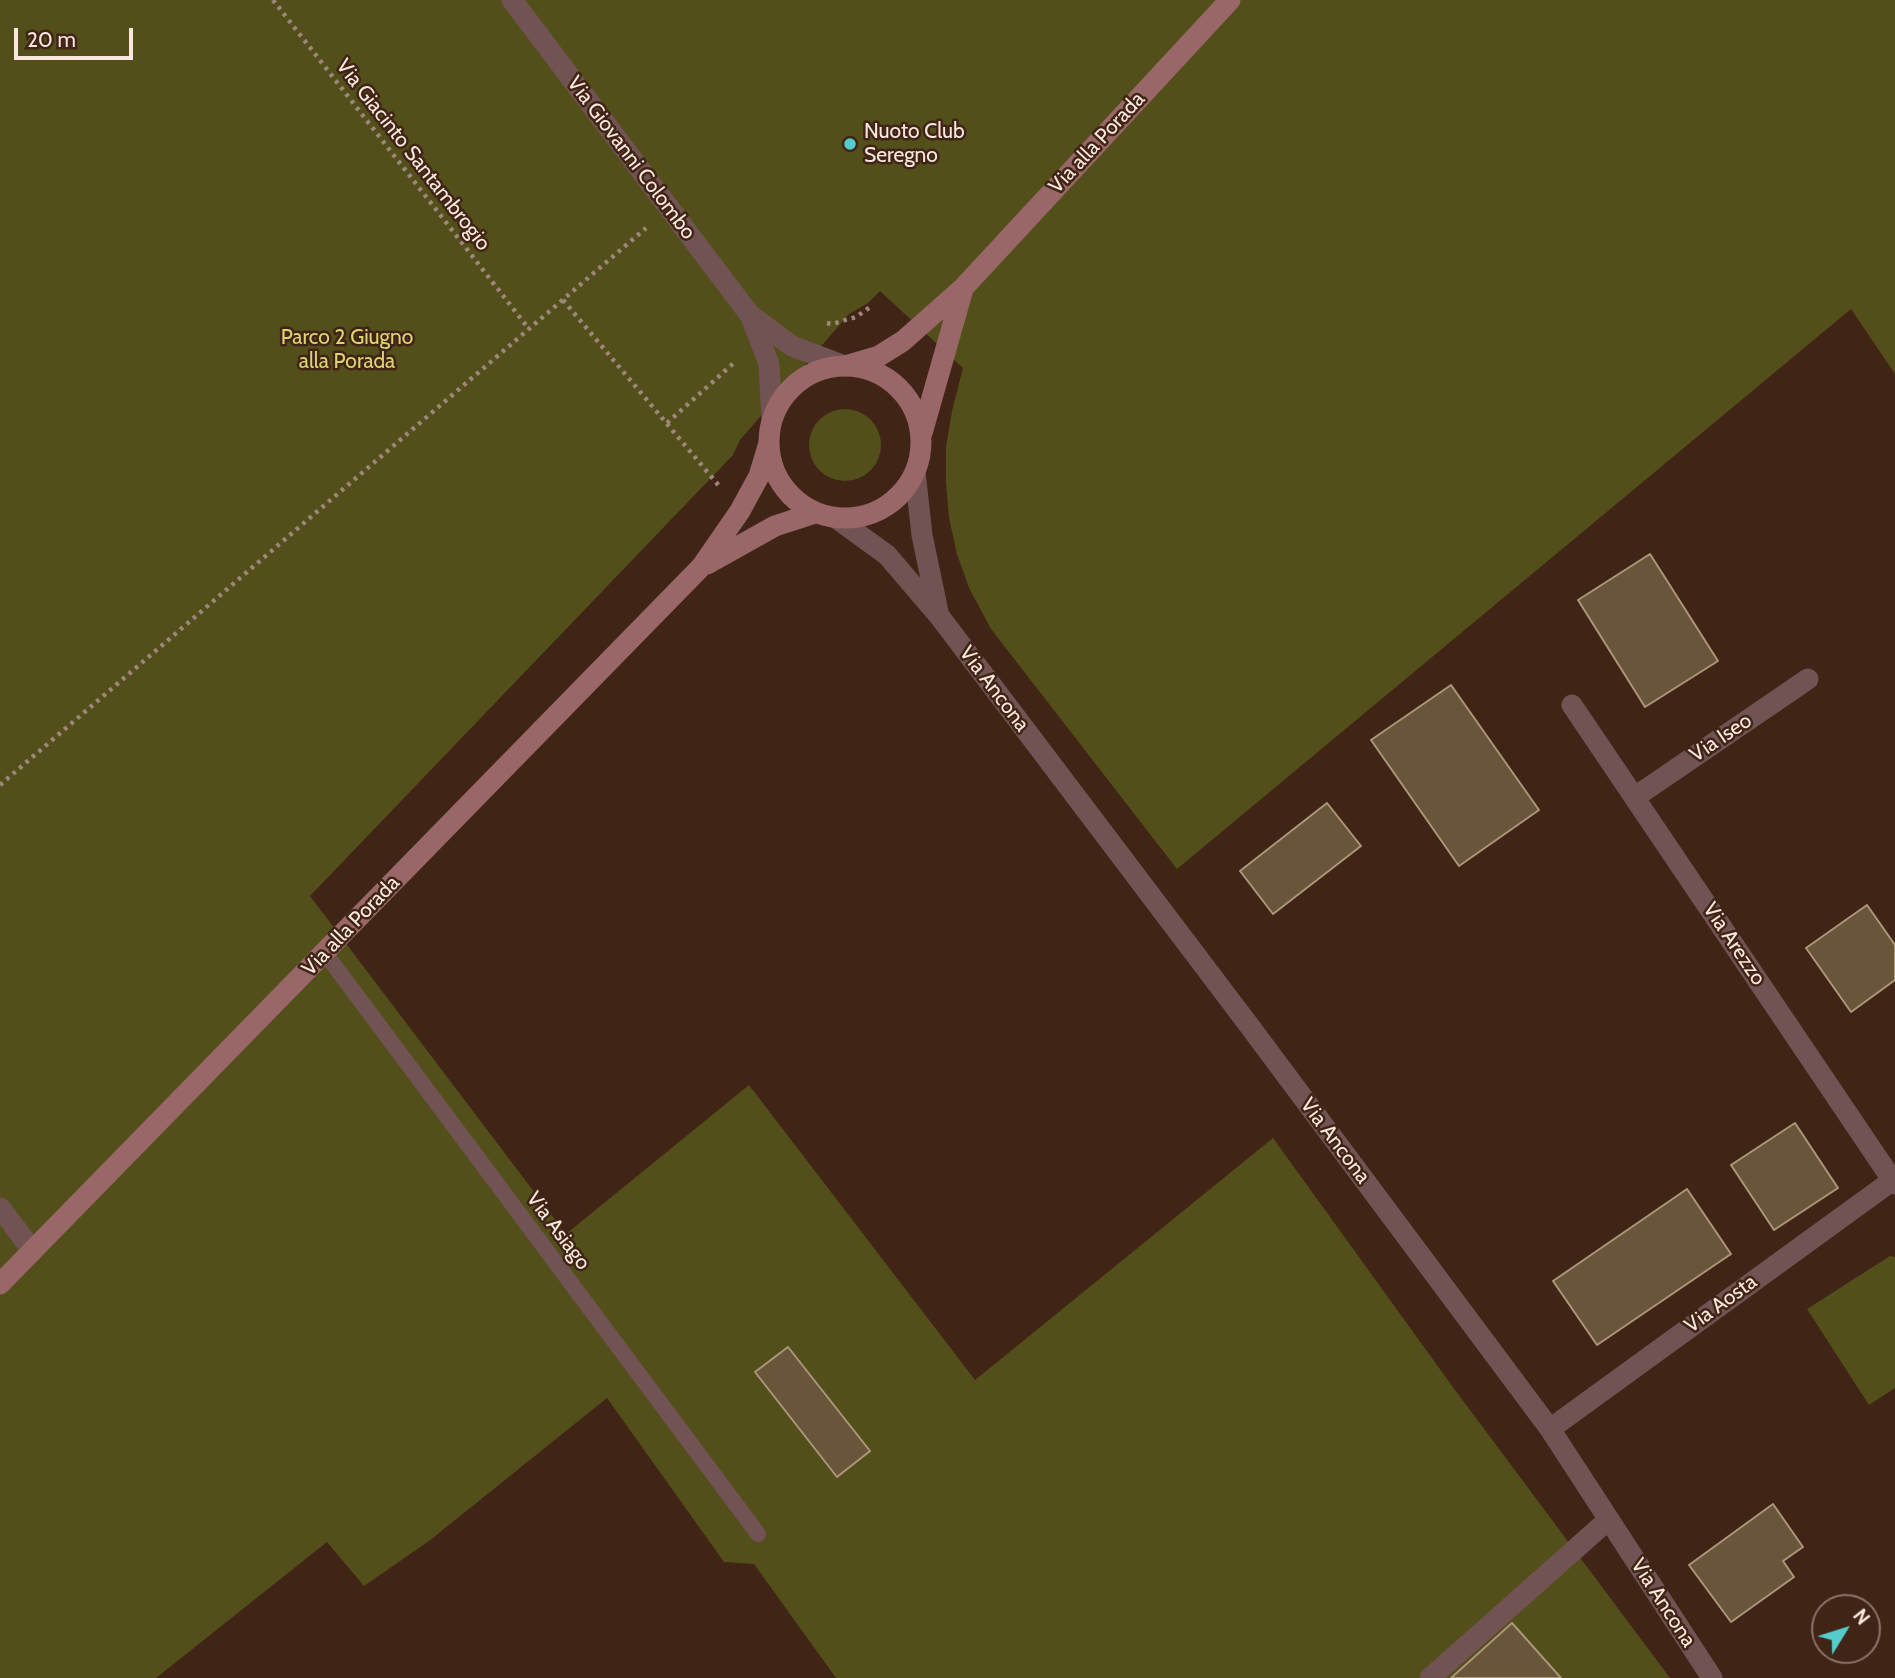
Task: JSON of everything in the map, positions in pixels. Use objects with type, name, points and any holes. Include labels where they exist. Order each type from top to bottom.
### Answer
[{"type":"street","name":"Via Giovanni Colombo","points":[[512,0],[750,315],[793,346],[845,366]]},
{"type":"street","name":"Via alla Porada","points":[[845,366],[878,356],[903,341],[964,287],[1230,0]]},
{"type":"street","name":"Via alla Porada","points":[[921,437],[964,287]]},
{"type":"street","name":"Via Giovanni Colombo","points":[[750,315],[769,364],[772,419]]},
{"type":"street","points":[[845,366],[867,369],[884,376],[898,387],[910,402],[918,419],[921,437],[921,455],[915,472],[899,496],[876,512],[857,518],[825,516],[797,502],[782,486],[773,468],[769,443],[772,419],[783,397],[801,380],[822,369],[845,366]]},
{"type":"street","name":"Via alla Porada","points":[[0,1284],[702,566],[740,511],[760,476],[769,443]]},
{"type":"street","name":"Via Ancona","points":[[915,472],[926,555],[940,617]]},
{"type":"street","name":"Via alla Porada","points":[[702,566],[775,526],[825,516]]},
{"type":"street","name":"Via Ancona","points":[[825,516],[887,555],[940,617],[1550,1429],[1712,1678]]},
{"type":"street","name":"Via Iseo","points":[[1635,797],[1808,679]]},
{"type":"street","name":"Via Arezzo","points":[[1572,705],[1894,1182]]},
{"type":"street","name":"Via Aosta","points":[[1550,1429],[1894,1182]]},
{"type":"street","points":[[0,1208],[33,1251]]},
{"type":"street","points":[[1430,1678],[1608,1520]]},
{"type":"lane","name":"Via Asiago","points":[[325,953],[758,1534]]},
{"type":"path","name":"Via Giacinto Santambrogio","points":[[273,0],[529,329]]},
{"type":"path","points":[[0,785],[668,209]]},
{"type":"path","points":[[563,300],[723,491]]},
{"type":"path","points":[[823,323],[832,324],[856,317],[873,305]]},
{"type":"path","points":[[667,423],[741,355]]},
{"type":"green space","name":"Parco 2 Giugno alla Porada","points":[[0,0],[1895,0],[1895,374],[1851,309],[1177,869],[991,629],[969,588],[957,554],[949,518],[946,482],[946,447],[963,368],[880,291],[868,303],[849,314],[740,440],[733,455],[310,896],[566,1234],[749,1085],[975,1380],[1273,1138],[1455,1390],[1670,1678],[836,1678],[754,1564],[724,1562],[607,1398],[429,1541],[364,1586],[327,1542],[156,1678],[0,1678]]},
{"type":"green space","points":[[845,409],[865,415],[875,425],[881,445],[875,465],[865,475],[845,481],[825,475],[815,465],[809,445],[815,425],[825,415]]},
{"type":"green space","points":[[1890,1256],[1895,1257],[1895,1388],[1869,1405],[1807,1309]]},
{"type":"building","points":[[1650,554],[1718,661],[1645,707],[1578,600]]},
{"type":"building","points":[[1451,685],[1539,810],[1459,866],[1371,740]]},
{"type":"building","points":[[1327,803],[1361,846],[1273,914],[1240,871]]},
{"type":"building","points":[[1867,905],[1895,945],[1895,980],[1851,1012],[1806,948]]},
{"type":"building","points":[[1795,1123],[1838,1188],[1774,1230],[1731,1165]]},
{"type":"building","points":[[1687,1189],[1731,1254],[1597,1345],[1553,1281]]},
{"type":"building","points":[[788,1347],[870,1451],[837,1477],[755,1372]]},
{"type":"building","points":[[1773,1504],[1803,1547],[1783,1561],[1794,1577],[1731,1622],[1689,1565]]},
{"type":"building","points":[[1512,1623],[1561,1678],[1451,1678]]},
{"type":"place","name":"Nuoto Club Seregno","points":[[850,144]]}]
